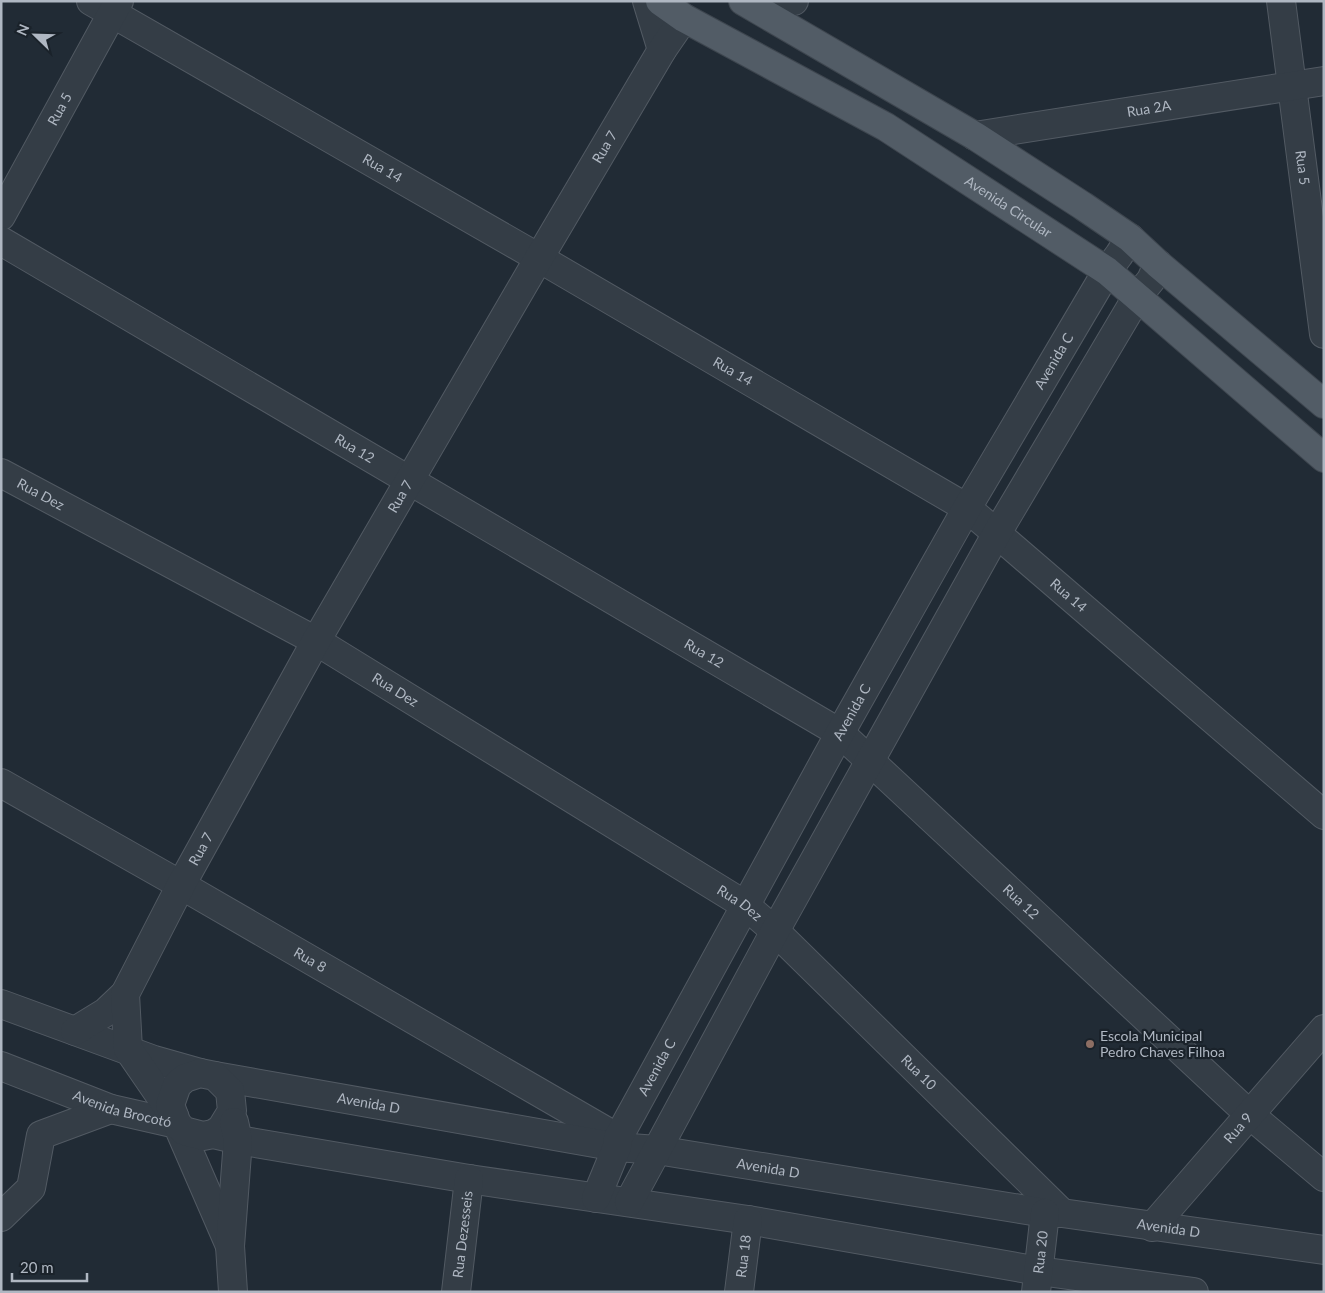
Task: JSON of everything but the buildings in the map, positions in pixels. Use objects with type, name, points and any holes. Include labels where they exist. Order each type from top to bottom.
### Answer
[{"type":"main road","name":"Avenida Circular","points":[[660,1],[683,10],[886,127],[1107,271],[1324,458]]},
{"type":"main road","points":[[749,4],[975,136],[1130,238],[1158,264],[1324,404]]},
{"type":"street","points":[[647,1],[662,50]]},
{"type":"street","points":[[749,4],[794,1]]},
{"type":"street","name":"Rua 5","points":[[1281,1],[1321,291],[1324,334]]},
{"type":"street","name":"Rua 5","points":[[2,214],[107,5]]},
{"type":"street","name":"Rua 14","points":[[107,5],[967,508],[1324,815]]},
{"type":"street","name":"Rua 7","points":[[125,994],[181,885],[316,641],[662,50],[683,10]]},
{"type":"street","name":"Rua 2A","points":[[975,136],[1324,81]]},
{"type":"street","name":"Avenida C","points":[[596,1198],[618,1142],[840,733],[967,508],[1107,271],[1120,255],[1130,238]]},
{"type":"street","name":"Rua 12","points":[[1,241],[840,733],[1249,1114],[1324,1177]]},
{"type":"street","points":[[629,1202],[775,931],[997,533],[1137,297],[1151,280],[1158,264]]},
{"type":"street","name":"Rua Dez","points":[[1,473],[316,641],[745,905],[775,931]]},
{"type":"street","name":"Rua 8","points":[[1,783],[181,885],[618,1142]]},
{"type":"street","name":"Rua 10","points":[[775,931],[1054,1213]]},
{"type":"street","points":[[75,1031],[106,1012],[125,994]]},
{"type":"street","points":[[125,994],[128,1049],[184,1131],[203,1136],[226,1137],[470,1179],[748,1220],[1037,1281],[1194,1292]]},
{"type":"street","points":[[125,994],[154,1060]]},
{"type":"street","points":[[1,1004],[154,1060],[208,1075],[230,1091],[232,1111],[222,1129],[226,1137]]},
{"type":"street","name":"Rua 9","points":[[1152,1227],[1324,1029]]},
{"type":"street","name":"Avenida Brocotó","points":[[1,1066],[111,1109],[175,1120],[230,1246]]},
{"type":"street","points":[[175,1120],[170,1105],[177,1085],[185,1078],[208,1075]]},
{"type":"street","name":"Avenida D","points":[[208,1075],[657,1150],[1054,1213],[1324,1250]]},
{"type":"street","points":[[1,1218],[31,1188],[41,1135],[111,1109]]},
{"type":"street","name":"Avenida Brocotó","points":[[226,1137],[233,1292]]},
{"type":"street","name":"Rua Dezesseis","points":[[456,1292],[470,1179]]},
{"type":"street","name":"Rua 20","points":[[1037,1281],[1054,1213]]},
{"type":"street","name":"Rua 18","points":[[739,1292],[748,1220]]},
{"type":"place","name":"Escola Municipal Pedro Chaves Filhoa","points":[[1090,1044]]}]
